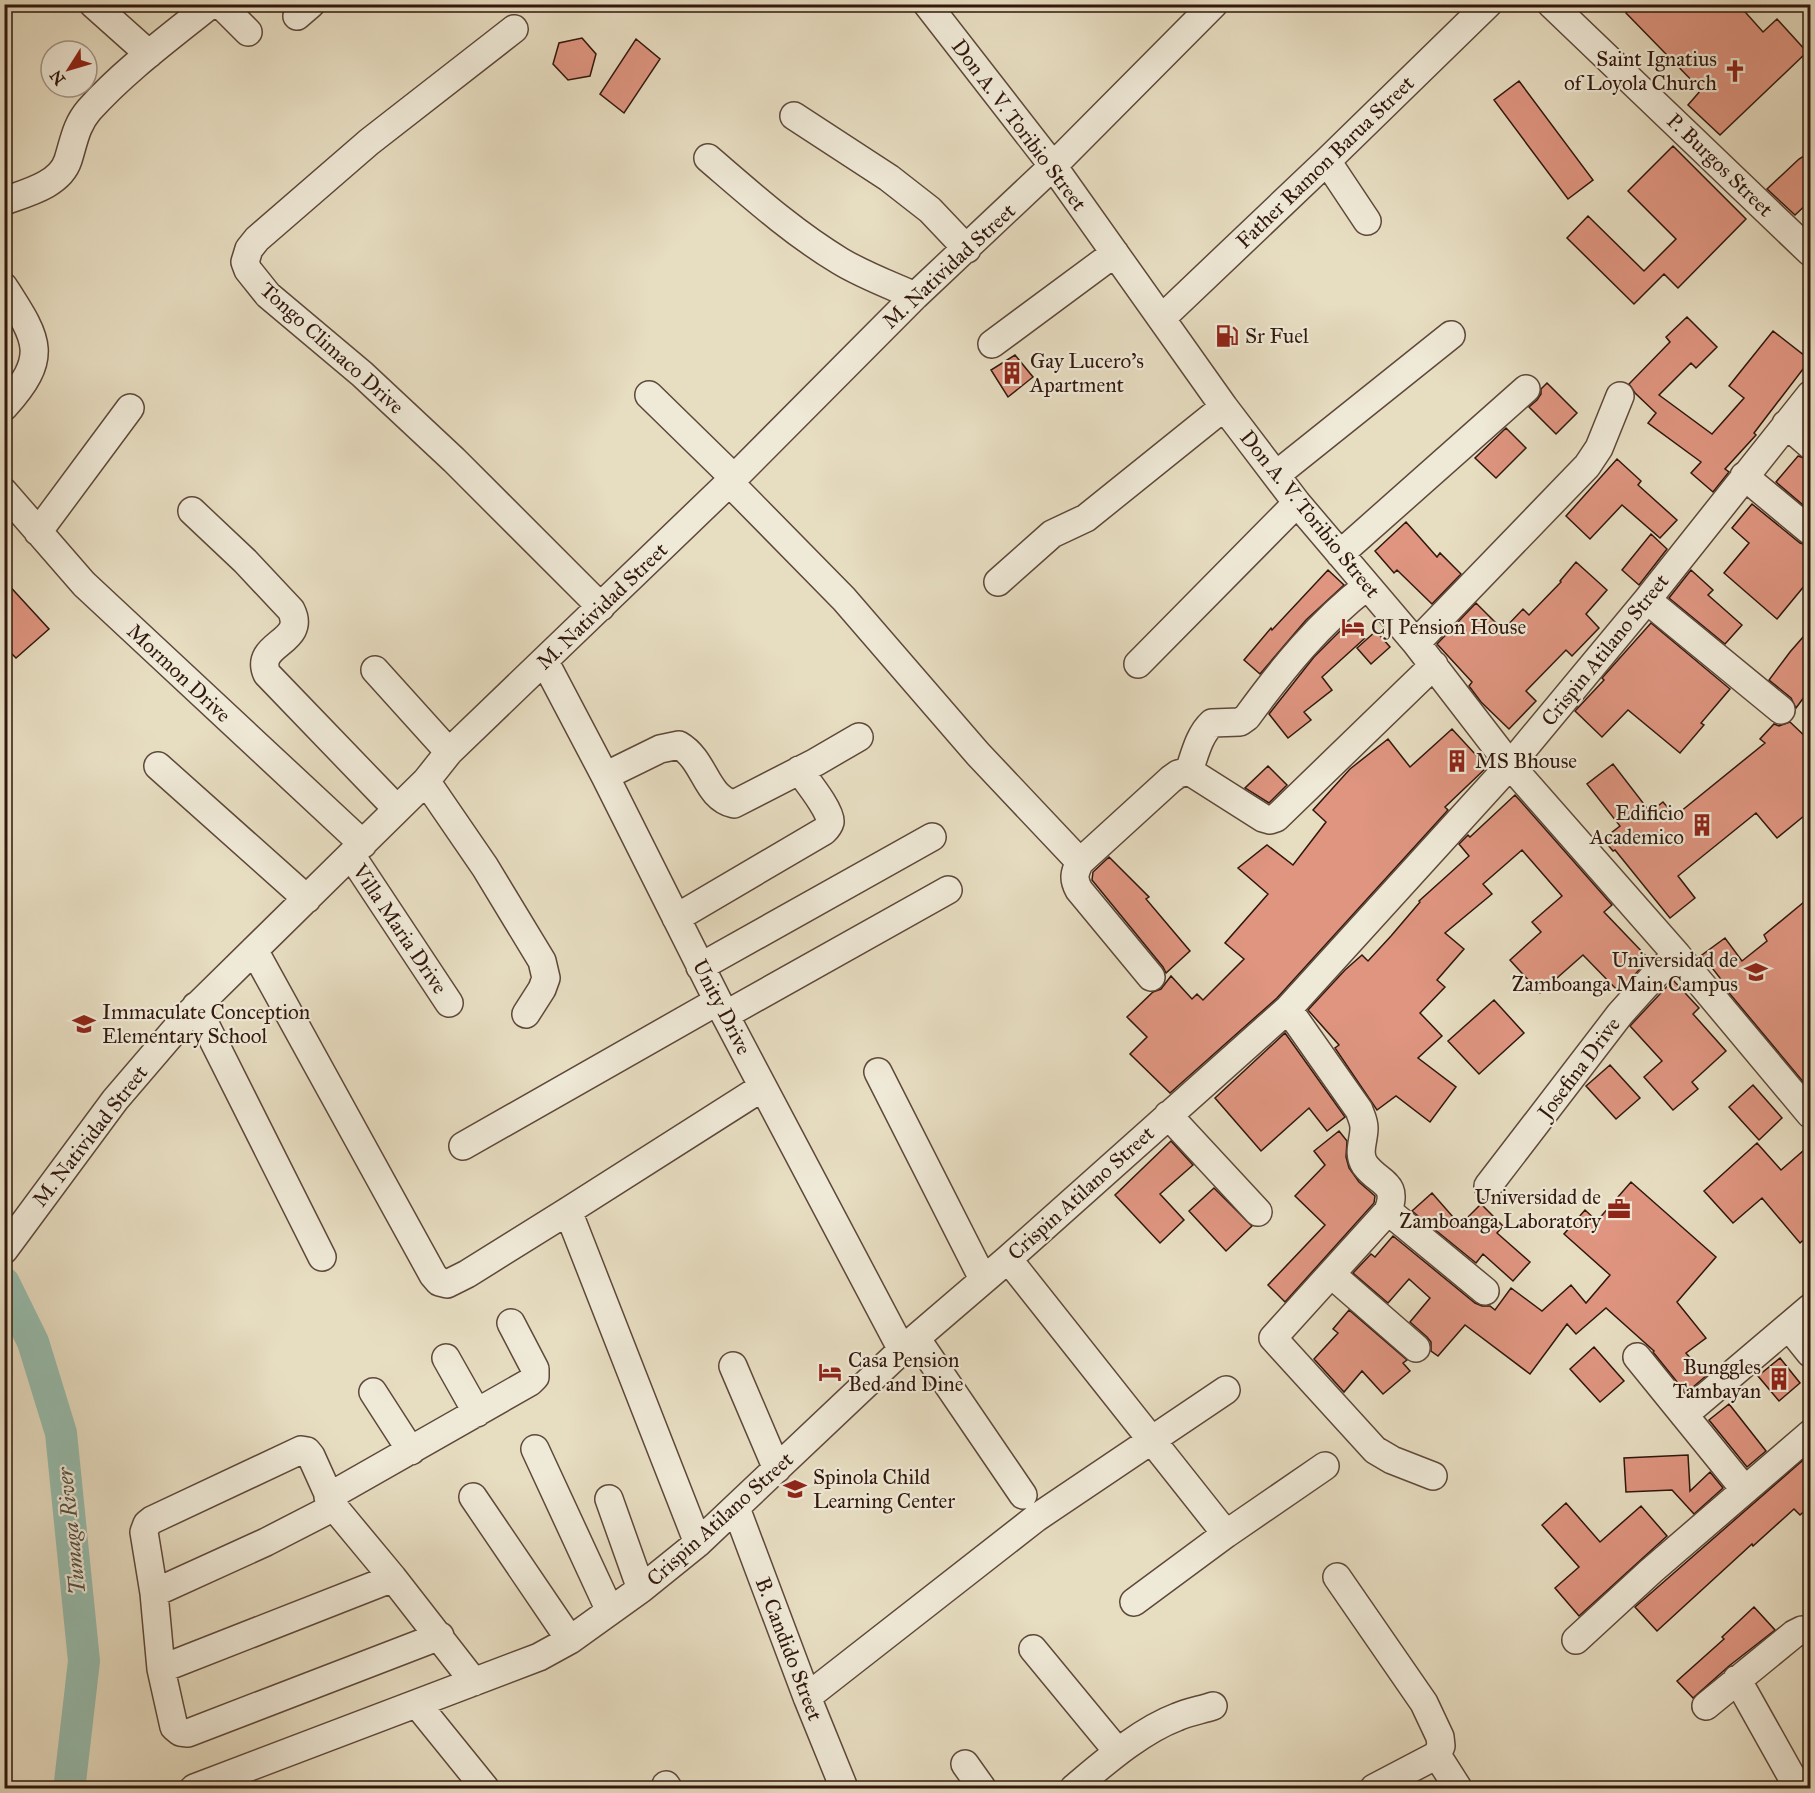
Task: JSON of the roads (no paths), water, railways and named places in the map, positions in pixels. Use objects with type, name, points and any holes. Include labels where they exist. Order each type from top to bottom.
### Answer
[{"type":"street","points":[[93,4],[149,54]]},
{"type":"street","points":[[4,201],[36,189],[52,180],[68,161],[80,122],[116,82],[211,4]]},
{"type":"street","points":[[220,4],[248,32]]},
{"type":"street","name":"Don A. V. Toribio Street","points":[[927,4],[1053,166],[1224,407],[1297,503],[1416,642],[1510,765],[1677,955],[1810,1114]]},
{"type":"street","name":"M. Natividad Street","points":[[11,1241],[115,1100],[196,1006],[426,781],[449,752],[732,480],[915,296],[1053,166],[1214,4]]},
{"type":"street","name":"Father Ramon Barua Street","points":[[1161,318],[1488,4]]},
{"type":"street","name":"P. Burgos Street","points":[[1551,4],[1810,252]]},
{"type":"street","name":"Tongo Climaco Drive","points":[[514,29],[369,142],[257,239],[249,249],[245,262],[248,270],[268,295],[362,374],[437,444],[601,607]]},
{"type":"street","points":[[794,116],[889,178],[930,210],[967,249]]},
{"type":"street","points":[[708,158],[746,191],[841,262],[915,296]]},
{"type":"street","points":[[1327,161],[1367,221]]},
{"type":"street","points":[[992,344],[1115,253]]},
{"type":"street","points":[[4,287],[29,327],[35,348],[35,361],[22,387],[4,407]]},
{"type":"street","points":[[1276,475],[1451,335]]},
{"type":"street","points":[[1340,554],[1526,389]]},
{"type":"street","points":[[649,395],[844,598],[978,753],[1080,862]]},
{"type":"street","name":"Crispin Atilano Street","points":[[194,1788],[242,1781],[417,1704],[538,1657],[570,1640],[641,1589],[698,1543],[909,1344],[1008,1259],[1288,1009],[1510,765],[1647,600],[1810,395]]},
{"type":"street","points":[[1416,642],[1587,466],[1599,448],[1620,396]]},
{"type":"street","points":[[998,582],[1052,534],[1086,518],[1224,407]]},
{"type":"street","points":[[38,532],[130,408]]},
{"type":"street","points":[[1786,424],[1810,445]]},
{"type":"street","points":[[1744,477],[1810,531]]},
{"type":"street","name":"Mormon Drive","points":[[4,492],[84,584],[357,850]]},
{"type":"street","points":[[1138,664],[1297,503]]},
{"type":"street","points":[[192,511],[245,561],[291,610],[296,625],[292,632],[266,656],[263,662],[267,674],[397,809]]},
{"type":"street","points":[[1189,771],[1202,735],[1207,728],[1212,723],[1240,722],[1246,717],[1278,674],[1316,632],[1367,586]]},
{"type":"street","points":[[1647,600],[1781,710]]},
{"type":"street","name":"Unity Drive","points":[[545,662],[763,1087],[909,1344],[1023,1495]]},
{"type":"street","points":[[1151,977],[1075,882],[1075,871],[1080,862],[1172,779],[1178,774],[1189,771],[1263,818],[1270,820],[1276,818],[1434,665]]},
{"type":"street","points":[[375,670],[449,752]]},
{"type":"street","points":[[605,776],[660,749],[679,746],[689,752],[698,763],[719,798],[734,804],[859,737]]},
{"type":"street","points":[[158,766],[306,899]]},
{"type":"street","points":[[676,918],[829,826],[831,821],[827,810],[799,770]]},
{"type":"street","points":[[426,781],[485,867],[542,961],[546,978],[526,1014]]},
{"type":"street","points":[[700,967],[932,837]]},
{"type":"street","name":"Villa Maria Drive","points":[[357,850],[449,1004]]},
{"type":"street","points":[[464,1146],[948,890]]},
{"type":"street","points":[[254,950],[433,1275],[439,1282],[447,1284],[466,1274],[763,1087]]},
{"type":"street","name":"Josefina Drive","points":[[1488,1186],[1620,1014],[1655,975],[1677,955]]},
{"type":"street","points":[[196,1006],[322,1257]]},
{"type":"street","points":[[1288,1009],[1359,1110],[1363,1122],[1361,1151],[1364,1164],[1390,1188],[1392,1202],[1388,1211],[1273,1338],[1375,1450],[1392,1460],[1433,1476]]},
{"type":"street","points":[[878,1072],[984,1279]]},
{"type":"street","points":[[1168,1115],[1258,1212]]},
{"type":"street","points":[[568,1211],[698,1543]]},
{"type":"street","points":[[1388,1211],[1485,1291]]},
{"type":"street","points":[[1008,1259],[1226,1534]]},
{"type":"street","points":[[1331,1274],[1416,1348]]},
{"type":"street","points":[[1684,1415],[1810,1308]]},
{"type":"street","points":[[154,1593],[266,1542],[411,1451],[530,1382],[535,1377],[535,1369],[511,1323]]},
{"type":"street","points":[[1789,1327],[1810,1353]]},
{"type":"street","points":[[1637,1357],[1746,1490]]},
{"type":"street","points":[[446,1358],[477,1413]]},
{"type":"street","points":[[733,1366],[777,1469]]},
{"type":"street","points":[[807,1697],[1036,1518],[1226,1390]]},
{"type":"street","points":[[373,1392],[411,1451]]},
{"type":"street","points":[[1576,1640],[1651,1571],[1810,1434]]},
{"type":"street","points":[[535,1449],[610,1611]]},
{"type":"street","points":[[440,1636],[188,1733],[180,1732],[174,1727],[161,1669],[154,1593],[144,1532],[147,1524],[152,1520],[302,1450],[307,1451],[331,1502],[440,1636],[474,1682]]},
{"type":"street","points":[[1134,1602],[1226,1534],[1325,1466]]},
{"type":"street","points":[[473,1497],[570,1640]]},
{"type":"street","points":[[609,1499],[641,1589]]},
{"type":"street","name":"B. Candido Street","points":[[736,1508],[844,1788]]},
{"type":"street","points":[[1337,1577],[1424,1703],[1440,1737],[1441,1746],[1437,1755],[1374,1788]]},
{"type":"street","points":[[161,1669],[393,1578]]},
{"type":"street","points":[[1706,1706],[1794,1634],[1802,1630],[1810,1633]]},
{"type":"street","points":[[1033,1649],[1118,1752]]},
{"type":"street","points":[[1737,1679],[1798,1788]]},
{"type":"street","points":[[417,1704],[485,1788]]},
{"type":"street","points":[[1074,1788],[1118,1752],[1154,1729],[1177,1717],[1213,1706]]},
{"type":"street","points":[[1437,1755],[1458,1788]]},
{"type":"street","points":[[965,1764],[982,1788]]},
{"type":"waterway","name":"Tumaga River","points":[[4,1283],[33,1342],[61,1433],[84,1661],[70,1782],[72,1788]]},
{"type":"place","name":"Saint Ignatius of Loyola Church","points":[[1735,71]]},
{"type":"place","name":"Sr Fuel","points":[[1227,336]]},
{"type":"place","name":"Gay Lucero's Apartment","points":[[1012,373]]},
{"type":"place","name":"CJ Pension House","points":[[1353,627]]},
{"type":"place","name":"MS Bhouse","points":[[1457,761]]},
{"type":"place","name":"Edificio Academico","points":[[1702,825]]},
{"type":"place","name":"Universidad de Zamboanga Main Campus","points":[[1756,972]]},
{"type":"place","name":"Immaculate Conception Elementary School","points":[[84,1024]]},
{"type":"place","name":"Universidad de Zamboanga Laboratory","points":[[1619,1209]]},
{"type":"place","name":"Casa Pension Bed and Dine","points":[[830,1372]]},
{"type":"place","name":"Bunggles Tambayan","points":[[1779,1379]]},
{"type":"place","name":"Spinola Child Learning Center","points":[[795,1489]]}]
